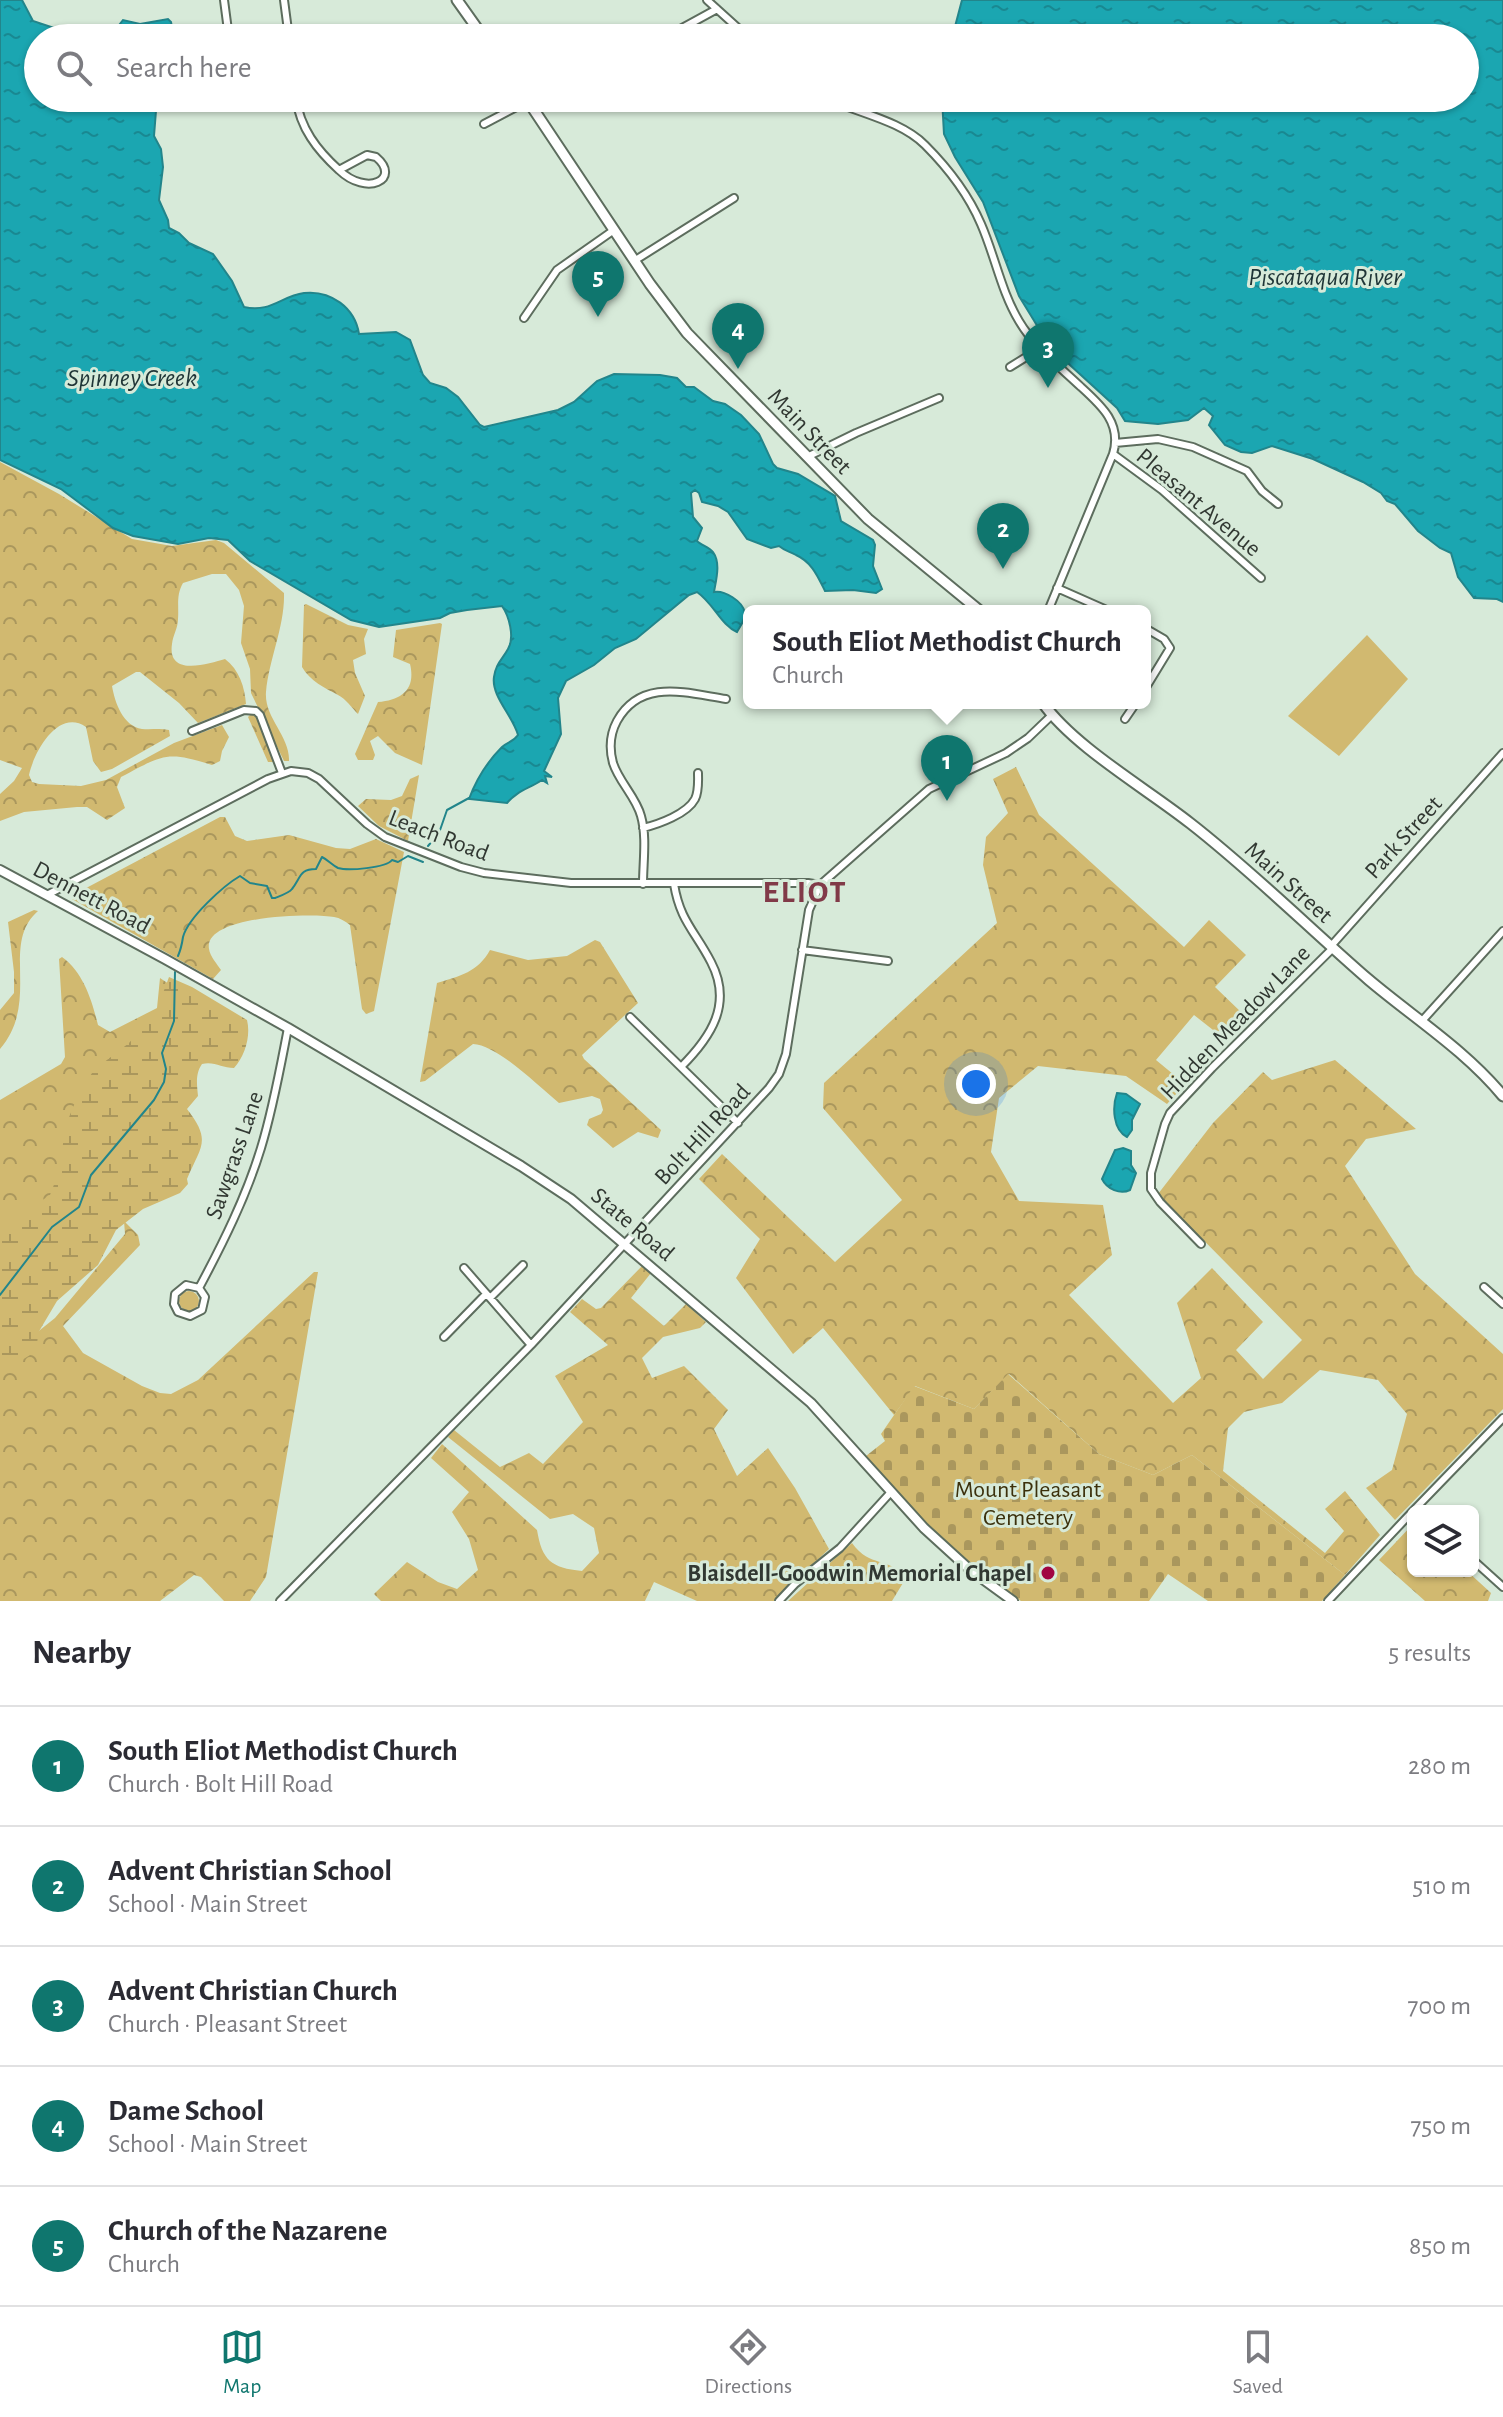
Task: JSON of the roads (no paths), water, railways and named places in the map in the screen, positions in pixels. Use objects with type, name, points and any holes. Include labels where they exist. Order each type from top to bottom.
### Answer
[{"type":"main road","points":[[457,0],[474,24]]},
{"type":"main road","name":"Main Street","points":[[535,112],[678,322],[874,525],[973,605]]},
{"type":"main road","name":"Main Street","points":[[1048,709],[1075,736],[1216,844],[1332,947],[1501,1089]]},
{"type":"street","points":[[224,0],[227,24]]},
{"type":"street","points":[[284,0],[287,24]]},
{"type":"street","points":[[707,0],[734,24]]},
{"type":"street","points":[[690,24],[717,9]]},
{"type":"street","points":[[300,112],[306,131],[317,147],[339,170],[356,183],[372,185],[381,180],[385,169],[380,159],[370,155],[339,170]]},
{"type":"street","points":[[484,124],[507,112]]},
{"type":"street","points":[[860,112],[910,133],[932,153],[976,213],[1011,306],[1025,330],[1039,349],[1103,409],[1114,426],[1113,454],[1050,605]]},
{"type":"street","points":[[634,261],[734,198]]},
{"type":"street","points":[[524,318],[557,270],[614,230]]},
{"type":"street","points":[[1010,367],[1039,349]]},
{"type":"street","points":[[807,457],[939,398]]},
{"type":"street","points":[[1115,443],[1158,439],[1193,447],[1247,471],[1262,491],[1278,504]]},
{"type":"street","name":"Pleasant Avenue","points":[[1113,454],[1154,484],[1261,578]]},
{"type":"street","points":[[1057,588],[1095,605]]},
{"type":"street","points":[[1151,631],[1164,639],[1170,648],[1151,679]]},
{"type":"street","points":[[643,884],[643,828],[639,810],[612,759],[611,734],[620,716],[634,700],[653,692],[670,691],[726,699]]},
{"type":"street","points":[[1125,719],[1132,709]]},
{"type":"street","points":[[47,895],[282,773],[256,711],[237,712],[192,731]]},
{"type":"street","name":"Bolt Hill Road","points":[[280,1601],[531,1345],[769,1088],[783,1064],[811,902],[820,885],[929,789],[1006,753],[1028,738],[1052,715]]},
{"type":"street","name":"Park Street","points":[[1332,947],[1503,753]]},
{"type":"street","name":"Leach Road","points":[[282,773],[296,771],[313,776],[385,837],[461,867],[497,876],[643,884],[820,885]]},
{"type":"street","points":[[643,828],[661,822],[692,803],[698,791],[698,773]]},
{"type":"street","name":"Dennett Road","points":[[0,870],[165,959]]},
{"type":"street","points":[[674,884],[683,918],[713,966],[718,989],[712,1032],[681,1067]]},
{"type":"street","points":[[1421,1022],[1503,931]]},
{"type":"street","name":"Hidden Meadow Lane","points":[[1201,1244],[1151,1189],[1153,1162],[1165,1124],[1170,1113],[1212,1068],[1332,947]]},
{"type":"street","points":[[802,950],[888,961]]},
{"type":"street","name":"State Road","points":[[165,959],[288,1028],[555,1187],[811,1403],[924,1528],[969,1569],[1013,1601]]},
{"type":"street","points":[[630,1017],[738,1123]]},
{"type":"street","name":"Sawgrass Lane","points":[[199,1288],[237,1213],[261,1150],[288,1028]]},
{"type":"street","points":[[444,1337],[523,1265]]},
{"type":"street","points":[[464,1268],[531,1345]]},
{"type":"street","name":"Sawgrass Lane","points":[[188,1285],[199,1288],[205,1297],[202,1310],[190,1316],[178,1312],[173,1301],[177,1290],[188,1285]]},
{"type":"street","points":[[1484,1287],[1503,1304]]},
{"type":"street","points":[[1420,1505],[1503,1418]]},
{"type":"street","points":[[779,1601],[840,1548],[891,1492]]},
{"type":"street","points":[[1328,1601],[1407,1518]]},
{"type":"street","points":[[1479,1565],[1503,1587]]},
{"type":"water","name":"Spinney Creek","points":[[0,0],[22,0],[33,21],[42,24],[24,24],[24,112],[156,112],[154,136],[161,149],[163,167],[159,200],[169,228],[189,243],[213,254],[232,281],[244,307],[262,308],[304,293],[332,298],[353,316],[359,334],[396,332],[410,340],[423,375],[430,383],[446,388],[458,397],[484,427],[558,410],[574,402],[597,381],[614,374],[677,378],[686,387],[694,387],[741,415],[759,434],[777,468],[798,474],[835,496],[841,521],[873,540],[873,566],[882,589],[876,593],[825,591],[814,570],[802,558],[779,546],[771,548],[747,539],[728,512],[702,502],[695,490],[691,493],[693,517],[702,528],[697,541],[711,550],[717,561],[714,592],[732,597],[743,607],[743,621],[737,632],[697,592],[689,595],[636,639],[615,648],[566,681],[558,698],[561,734],[544,771],[552,777],[545,776],[547,783],[542,780],[507,803],[469,799],[492,758],[518,735],[494,684],[496,668],[511,639],[509,621],[502,606],[379,627],[351,620],[250,561],[228,540],[209,538],[178,544],[133,536],[113,528],[61,489],[0,460]]},
{"type":"water","name":"Piscataqua River","points":[[962,0],[1503,0],[1503,602],[1474,598],[1458,577],[1451,553],[1418,531],[1395,504],[1363,482],[1313,459],[1272,446],[1252,453],[1225,445],[1209,425],[1213,416],[1204,408],[1188,420],[1158,424],[1125,421],[1117,408],[1059,355],[1019,296],[983,202],[944,134],[943,112],[1479,112],[1479,24],[956,24]]},
{"type":"water","name":"Spinney Creek","points":[[168,19],[171,24],[140,24]]},
{"type":"water","name":"Spinney Creek","points":[[123,20],[140,24],[120,24]]},
{"type":"water","points":[[1117,1093],[1126,1094],[1140,1104],[1127,1137],[1122,1134],[1115,1118]]},
{"type":"water","points":[[1123,1148],[1131,1151],[1131,1165],[1136,1173],[1130,1190],[1122,1192],[1110,1188],[1102,1179],[1115,1150]]},
{"type":"waterway","name":"Spinney Creek","points":[[428,846],[439,833],[447,810],[469,798]]},
{"type":"waterway","name":"Spinney Creek","points":[[178,956],[186,929],[192,921],[216,895],[240,876],[250,883],[267,886],[272,898],[275,898],[291,890],[303,872],[316,869],[322,857],[343,869],[375,867],[392,860],[398,862],[408,856],[423,862]]},
{"type":"waterway","name":"Spinney Creek","points":[[0,1295],[52,1227],[79,1207],[91,1175],[154,1100],[164,1082],[166,1069],[162,1053],[174,1021],[175,972]]},
{"type":"place","name":"Church of the Nazarene","points":[[598,317]]},
{"type":"place","name":"Dame School","points":[[738,369]]},
{"type":"place","name":"Advent Christian Church","points":[[1048,388]]},
{"type":"place","name":"Advent Christian School","points":[[1003,569]]},
{"type":"place","name":"South Eliot Methodist Church","points":[[947,801]]},
{"type":"place","name":"Blaisdell-Goodwin Memorial Chapel","points":[[1048,1573]]},
{"type":"district","name":"ELIOT","points":[[805,891]]},
{"type":"park label","name":"Mount Pleasant Cemetery","points":[[1028,1503]]}]
